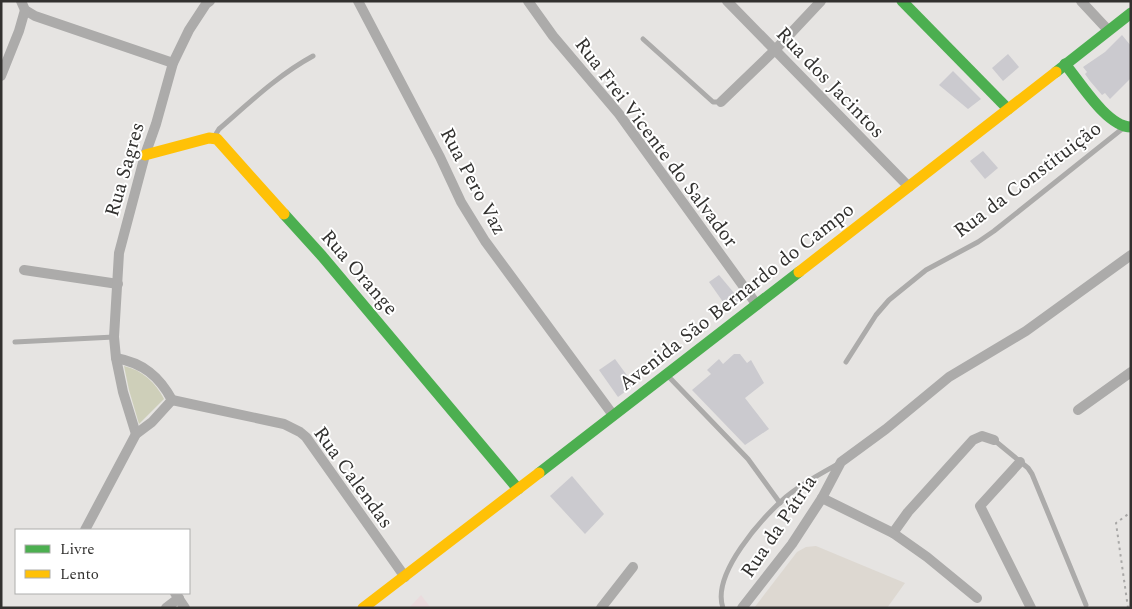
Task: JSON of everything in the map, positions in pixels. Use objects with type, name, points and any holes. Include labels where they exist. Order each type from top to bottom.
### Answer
[{"type":"main road","points":[[902,1],[1008,109]]},
{"type":"main road","name":"Avenida São Bernardo do Campo","points":[[363,608],[758,305],[1131,13]]},
{"type":"main road","points":[[1065,64],[1108,118],[1128,127]]},
{"type":"main road","points":[[145,155],[213,138]]},
{"type":"main road","name":"Rua Orange","points":[[213,138],[224,147],[322,256],[518,489]]},
{"type":"street","name":"Rua Sagres","points":[[136,434],[123,392],[114,337],[119,253],[145,155],[173,64],[189,30],[210,1]]},
{"type":"street","name":"Rua Pero Vaz","points":[[358,1],[440,156],[461,202],[485,241],[613,415]]},
{"type":"street","name":"Rua Frei Vicente do Salvador","points":[[528,1],[553,36],[619,114],[758,305]]},
{"type":"street","name":"Rua dos Jacintos","points":[[727,1],[909,187]]},
{"type":"street","points":[[721,102],[775,50],[820,1]]},
{"type":"street","points":[[1081,1],[1108,30]]},
{"type":"street","points":[[1,76],[19,31],[23,5],[45,20],[173,64]]},
{"type":"street","points":[[841,462],[886,429],[949,377],[1026,331],[1131,255]]},
{"type":"street","points":[[24,270],[118,284]]},
{"type":"street","points":[[86,529],[136,434],[152,422],[172,400],[165,387],[155,376],[137,364],[116,358]]},
{"type":"street","points":[[1078,410],[1131,372]]},
{"type":"street","name":"Rua Calendas","points":[[172,400],[284,424],[300,432],[306,437],[405,577]]},
{"type":"street","points":[[893,533],[914,505],[973,440],[982,436],[994,440]]},
{"type":"street","name":"Rua da Pátria","points":[[742,608],[792,544],[822,498],[841,462]]},
{"type":"street","points":[[1020,462],[980,506],[1031,608]]},
{"type":"street","points":[[822,498],[893,533],[928,557],[977,598]]},
{"type":"street","points":[[601,608],[633,567]]},
{"type":"street","points":[[166,608],[177,596],[185,608]]},
{"type":"lane","points":[[643,39],[713,102],[721,102]]},
{"type":"lane","points":[[213,138],[219,129],[270,85],[293,67],[313,56]]},
{"type":"lane","name":"Rua da Constituição","points":[[846,362],[876,315],[889,300],[926,270],[978,242],[994,231],[1128,127]]},
{"type":"lane","points":[[16,342],[114,337]]},
{"type":"lane","points":[[666,374],[748,459],[780,503]]},
{"type":"lane","points":[[994,440],[1028,468],[1032,474],[1086,604]]},
{"type":"lane","points":[[723,608],[721,588],[737,553],[764,519],[805,483],[841,462]]},
{"type":"path","points":[[1128,608],[1116,523],[1131,512]]},
{"type":"shaded area","points":[[816,546],[905,583],[887,608],[754,608],[797,552],[806,547]]},
{"type":"shaded area","points":[[421,595],[431,608],[409,608]]},
{"type":"green space","points":[[124,366],[148,378],[164,399],[139,424],[129,390]]},
{"type":"building","points":[[1122,35],[1131,46],[1131,78],[1110,99],[1105,93],[1102,95],[1090,81],[1083,67],[1105,52]]},
{"type":"building","points":[[1008,54],[1019,67],[1003,81],[992,68]]},
{"type":"building","points":[[953,71],[981,99],[968,109],[939,85]]},
{"type":"building","points":[[983,151],[998,168],[985,179],[970,161]]},
{"type":"building","points":[[719,275],[740,300],[728,309],[709,282]]},
{"type":"building","points":[[734,354],[740,354],[747,363],[751,360],[764,383],[745,398],[769,429],[745,445],[692,390],[711,374],[707,370],[719,359],[723,364]]},
{"type":"building","points":[[615,359],[634,385],[618,397],[599,370]]},
{"type":"building","points":[[572,476],[604,514],[585,534],[550,496]]},
{"type":"traffic: fast","points":[[902,1],[1008,109]]},
{"type":"traffic: fast","points":[[1056,72],[1131,13]]},
{"type":"traffic: fast","points":[[1065,64],[1104,112],[1113,120],[1131,127]]},
{"type":"traffic: fast","points":[[284,214],[322,256],[518,489]]},
{"type":"traffic: fast","points":[[539,473],[799,272]]},
{"type":"traffic: slow","points":[[799,272],[1056,72]]},
{"type":"traffic: slow","points":[[145,155],[209,138],[217,139],[284,214]]},
{"type":"traffic: slow","points":[[363,608],[539,473]]}]
